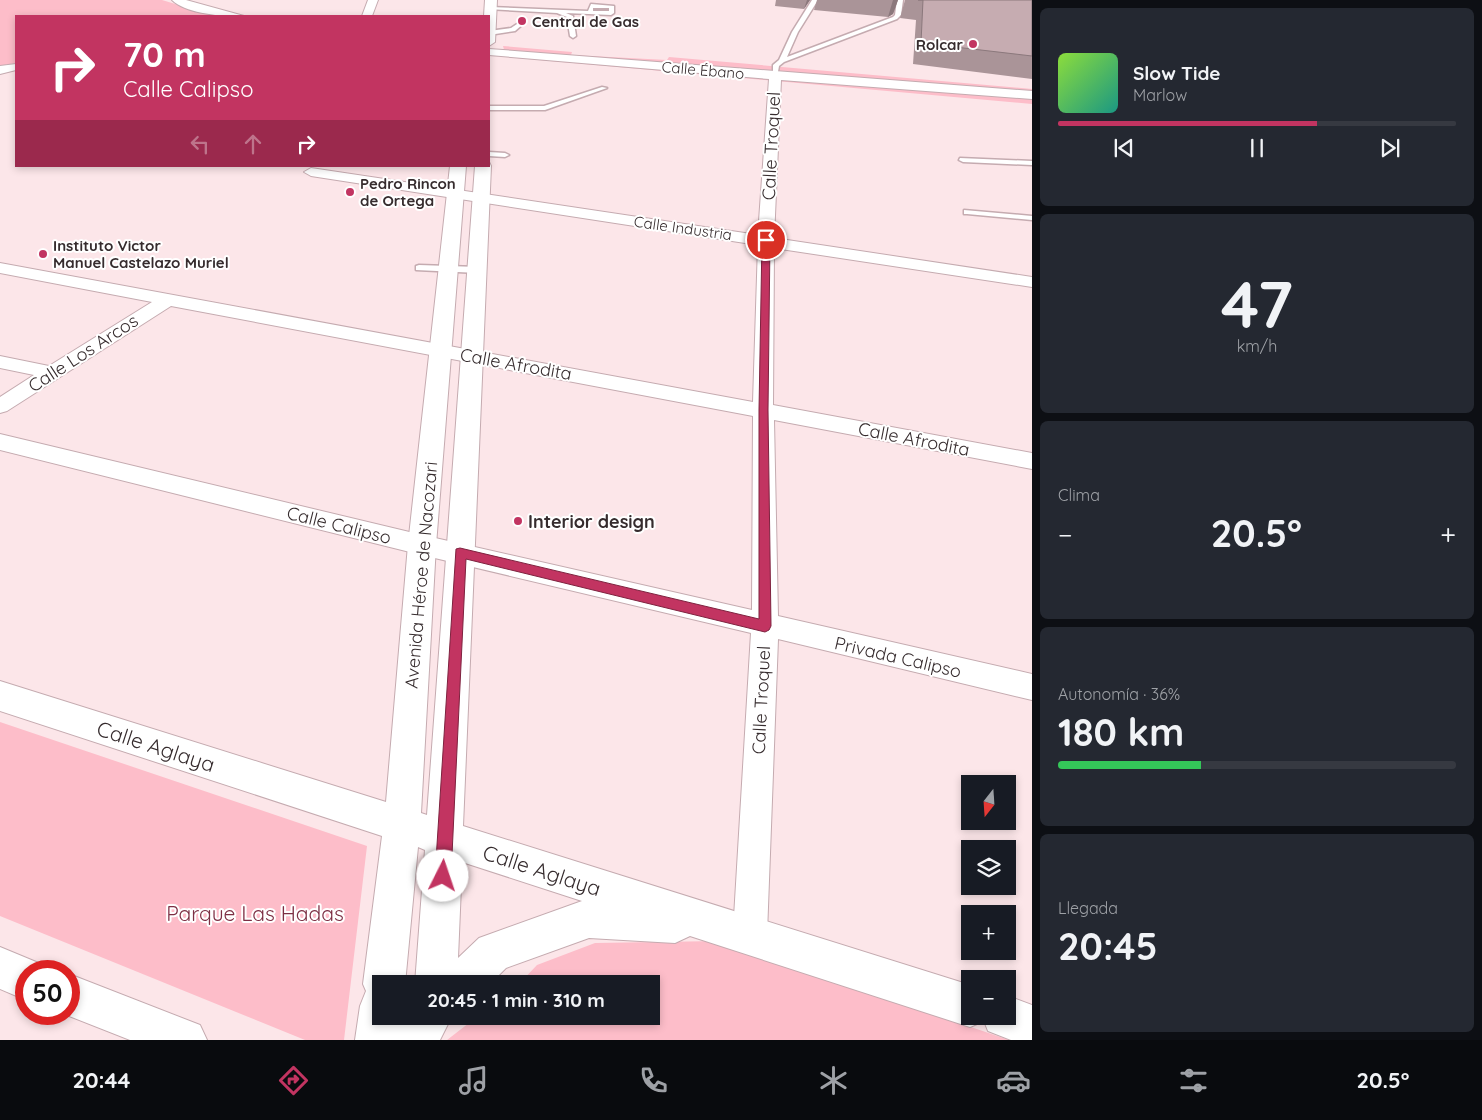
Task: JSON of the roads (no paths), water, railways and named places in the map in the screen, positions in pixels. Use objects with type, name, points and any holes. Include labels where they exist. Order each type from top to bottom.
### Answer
[{"type":"main road","name":"Avenida Héroe de Nacozari","points":[[437,975],[478,270],[469,196],[458,167]]},
{"type":"main road","name":"Avenida Héroe de Nacozari","points":[[385,975],[402,825],[422,545],[449,269],[469,196],[489,167]]},
{"type":"main road","name":"Calle Aglaya","points":[[0,696],[961,1003]]},
{"type":"main road","points":[[471,975],[493,952],[589,918],[732,930]]},
{"type":"main road","points":[[0,968],[15,974]]},
{"type":"main road","points":[[80,999],[185,1040]]},
{"type":"main road","points":[[1016,1020],[1032,1026]]},
{"type":"main road","points":[[377,1040],[379,1025]]},
{"type":"main road","points":[[415,1040],[426,1025]]},
{"type":"main road","points":[[432,1025],[432,1040]]},
{"type":"street","points":[[182,2],[198,0]]},
{"type":"street","points":[[367,15],[373,0]]},
{"type":"street","points":[[182,2],[201,9],[234,15]]},
{"type":"street","name":"Calle Ébano","points":[[490,52],[779,69],[1032,100]]},
{"type":"street","points":[[0,70],[15,67]]},
{"type":"street","name":"Calle Troquel","points":[[732,930],[765,626],[764,410],[766,240],[779,69]]},
{"type":"street","points":[[0,75],[15,77]]},
{"type":"street","name":"Calle Ébano","points":[[977,92],[1032,94]]},
{"type":"street","name":"Calle Industria","points":[[311,172],[1032,282]]},
{"type":"street","name":"Calle Afrodita","points":[[0,268],[1032,461]]},
{"type":"street","name":"Calle Los Arcos","points":[[0,406],[167,300]]},
{"type":"street","points":[[0,362],[52,373]]},
{"type":"street","name":"Calle Calipso","points":[[0,442],[765,626]]},
{"type":"street","name":"Privada Calipso","points":[[765,626],[1032,687]]},
{"type":"lane","points":[[779,69],[795,32],[815,0]]},
{"type":"lane","points":[[779,69],[895,18],[898,15],[900,0]]},
{"type":"lane","points":[[490,7],[590,12]]},
{"type":"lane","points":[[490,7],[511,15],[519,21],[513,30],[490,33]]},
{"type":"lane","points":[[552,11],[570,16],[573,36]]},
{"type":"lane","points":[[490,108],[545,108],[604,88]]},
{"type":"lane","points":[[963,160],[1032,163]]},
{"type":"lane","points":[[967,212],[1032,218]]},
{"type":"lane","points":[[419,268],[478,270]]},
{"type":"place","name":"Central de Gas","points":[[522,21]]},
{"type":"place","name":"Rolcar","points":[[973,44]]},
{"type":"place","name":"Pedro Rincon de Ortega","points":[[350,192]]},
{"type":"place","name":"Instituto Victor Manuel Castelazo Muriel","points":[[43,254]]},
{"type":"place","name":"Interior design","points":[[518,521]]},
{"type":"park label","name":"Parque Las Hadas","points":[[255,913]]}]
